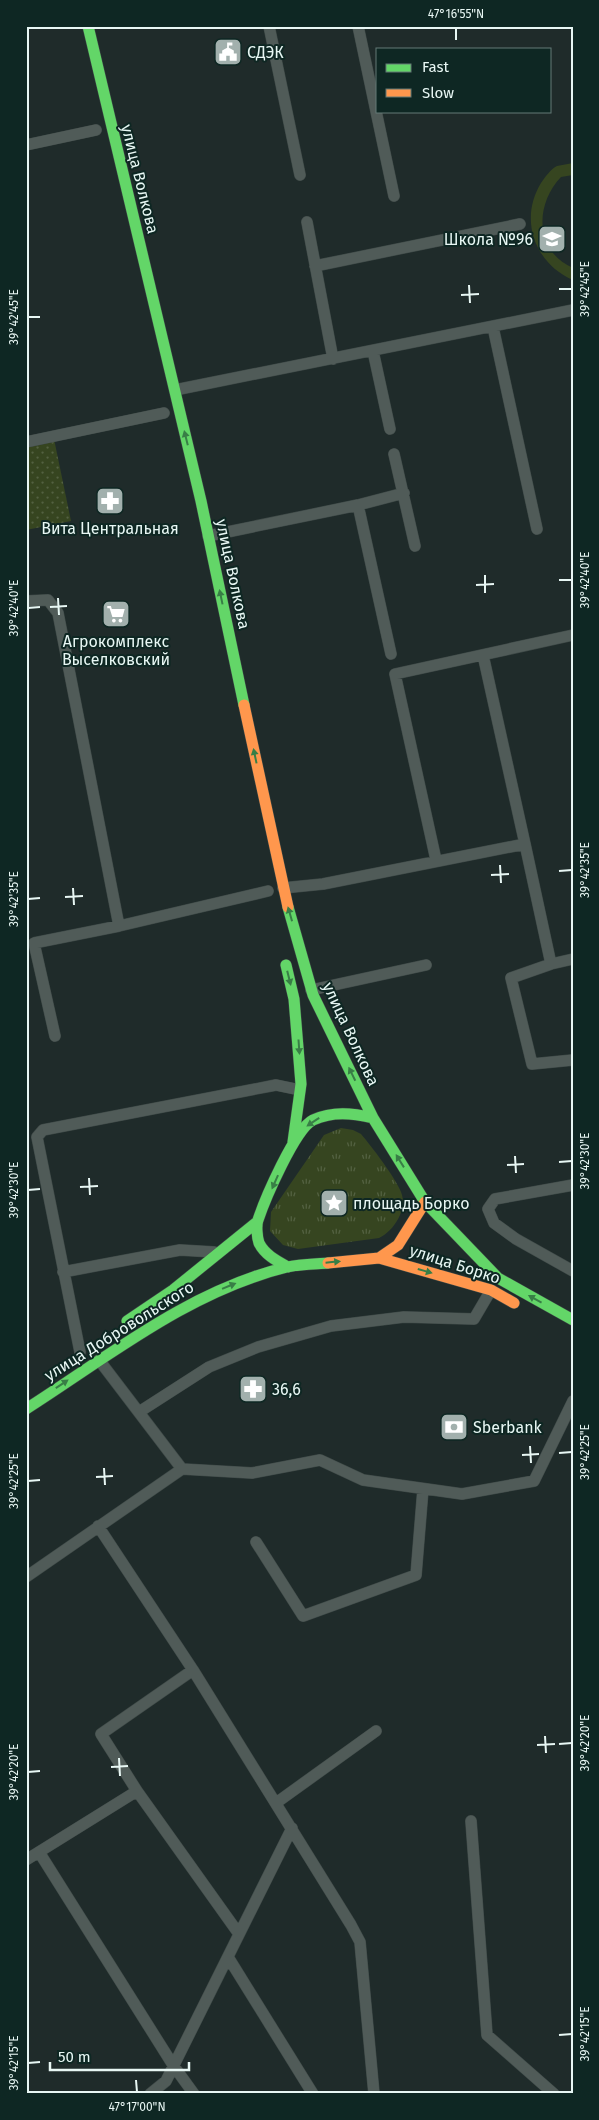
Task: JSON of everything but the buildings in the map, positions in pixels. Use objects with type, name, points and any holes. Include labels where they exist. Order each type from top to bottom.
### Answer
[{"type":"main road","name":"улица Волкова","points":[[88,28],[175,390],[283,888],[311,990],[373,1118]]},
{"type":"main road","points":[[283,954],[294,999],[300,1090],[293,1142],[257,1222],[259,1242],[270,1257],[288,1267],[378,1258],[398,1245],[425,1202],[373,1118],[352,1113],[330,1114],[311,1122],[293,1142]]},
{"type":"main road","name":"улица Борко","points":[[425,1202],[442,1222],[498,1278],[573,1320]]},
{"type":"main road","name":"улица Добровольского","points":[[120,1326],[173,1290],[257,1222]]},
{"type":"main road","name":"улица Борко","points":[[378,1258],[491,1290],[524,1309]]},
{"type":"main road","name":"улица Добровольского","points":[[26,1408],[185,1306],[232,1284],[288,1267]]},
{"type":"main road","name":"улица Добровольского","points":[[68,1360],[85,1349]]},
{"type":"lane","points":[[88,28],[100,26]]},
{"type":"lane","points":[[269,26],[300,175]]},
{"type":"lane","points":[[358,26],[376,111]]},
{"type":"lane","points":[[376,112],[394,196]]},
{"type":"lane","points":[[26,145],[96,129]]},
{"type":"lane","points":[[307,222],[333,359]]},
{"type":"lane","points":[[315,266],[520,224]]},
{"type":"lane","points":[[175,390],[573,310]]},
{"type":"lane","points":[[493,327],[537,529]]},
{"type":"lane","points":[[373,351],[390,429]]},
{"type":"lane","points":[[26,442],[164,413]]},
{"type":"lane","points":[[394,454],[415,546]]},
{"type":"lane","points":[[208,536],[404,493]]},
{"type":"lane","points":[[358,504],[391,654]]},
{"type":"lane","points":[[26,601],[48,600],[58,613],[119,926]]},
{"type":"lane","points":[[436,860],[395,674],[573,635]]},
{"type":"lane","points":[[483,655],[551,964]]},
{"type":"lane","points":[[283,888],[323,884],[436,860],[525,844]]},
{"type":"lane","points":[[54,1036],[34,943],[119,926],[268,891]]},
{"type":"lane","points":[[573,959],[551,964],[511,978],[532,1064],[573,1060]]},
{"type":"lane","points":[[311,990],[426,965]]},
{"type":"lane","points":[[85,1349],[63,1272],[37,1138],[43,1130],[276,1085],[300,1090]]},
{"type":"lane","points":[[573,1185],[495,1199],[488,1209],[494,1223],[516,1239],[573,1271]]},
{"type":"lane","points":[[63,1272],[180,1250],[220,1252]]},
{"type":"lane","points":[[139,1412],[209,1367],[258,1348],[331,1326],[404,1318],[474,1319],[491,1290]]},
{"type":"lane","points":[[99,1360],[182,1468]]},
{"type":"lane","points":[[26,1577],[182,1468],[252,1473],[320,1460],[362,1480],[462,1494],[534,1481],[573,1401]]},
{"type":"lane","points":[[256,1542],[304,1616],[416,1575],[423,1489]]},
{"type":"lane","points":[[98,1526],[193,1670],[292,1828],[360,1942],[374,2094]]},
{"type":"lane","points":[[193,1670],[101,1734],[137,1791],[239,1934]]},
{"type":"lane","points":[[276,1803],[376,1731]]},
{"type":"lane","points":[[26,1860],[137,1791]]},
{"type":"lane","points":[[470,1821],[487,2035],[554,2094]]},
{"type":"lane","points":[[150,2094],[166,2081],[292,1828]]},
{"type":"lane","points":[[39,1852],[173,2066],[194,2094]]},
{"type":"lane","points":[[228,1957],[313,2094]]},
{"type":"green space","points":[[573,163],[573,175],[561,177],[552,188],[546,200],[543,226],[545,239],[551,250],[560,260],[573,268],[573,280],[548,263],[540,251],[534,239],[531,211],[534,197],[548,173],[557,166]]},
{"type":"green space","points":[[54,439],[71,521],[26,530],[26,445]]},
{"type":"green space","points":[[341,1128],[353,1130],[361,1134],[394,1178],[403,1199],[398,1219],[385,1235],[379,1238],[298,1249],[283,1245],[270,1231],[271,1212],[324,1135]]},
{"type":"traffic: fast","points":[[88,26],[201,501],[244,705]]},
{"type":"traffic: fast","points":[[288,907],[313,995],[373,1118],[425,1202],[498,1278],[573,1320]]},
{"type":"traffic: fast","points":[[286,965],[294,999],[301,1084],[293,1142]]},
{"type":"traffic: fast","points":[[288,1267],[265,1251],[259,1243],[257,1228],[258,1220],[267,1197],[290,1150],[306,1126],[320,1117],[343,1114],[373,1118]]},
{"type":"traffic: fast","points":[[127,1321],[173,1290],[257,1222]]},
{"type":"traffic: fast","points":[[26,1409],[151,1327],[217,1292],[251,1278],[287,1267],[328,1263]]},
{"type":"traffic: slow","points":[[244,705],[288,907]]},
{"type":"traffic: slow","points":[[328,1263],[379,1258],[398,1245],[425,1202]]},
{"type":"traffic: slow","points":[[379,1258],[491,1290],[514,1303]]},
{"type":"place","name":"СДЭК","points":[[228,52]]},
{"type":"place","name":"Школа №96","points":[[552,239]]},
{"type":"place","name":"Вита Центральная","points":[[110,501]]},
{"type":"place","name":"Агрокомплекс Выселковский","points":[[116,614]]},
{"type":"place","name":"площадь Борко","points":[[334,1203]]},
{"type":"place","name":"36,6","points":[[253,1389]]},
{"type":"place","name":"Sberbank","points":[[454,1427]]}]
